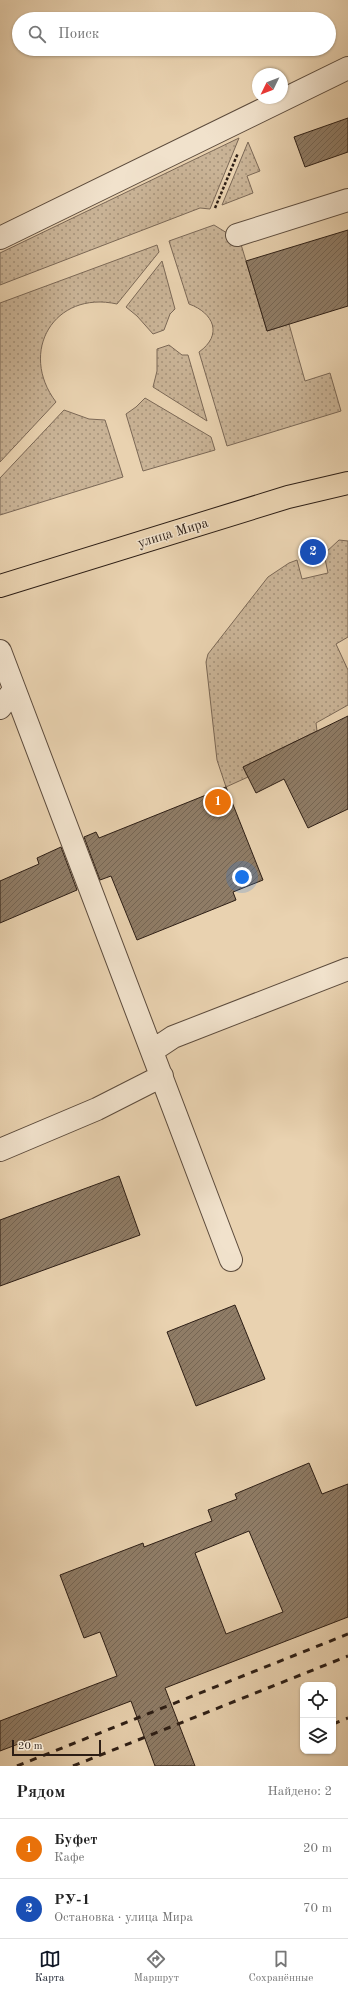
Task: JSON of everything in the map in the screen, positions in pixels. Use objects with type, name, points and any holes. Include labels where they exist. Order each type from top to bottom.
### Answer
[{"type":"highway","name":"улица Мира","points":[[0,586],[288,497],[348,483]]},
{"type":"lane","points":[[0,238],[348,68]]},
{"type":"lane","points":[[237,235],[348,200]]},
{"type":"lane","points":[[0,651],[231,1260]]},
{"type":"lane","points":[[0,708],[14,690]]},
{"type":"lane","points":[[152,1051],[173,1037],[348,969]]},
{"type":"lane","points":[[0,1150],[97,1109],[162,1076]]},
{"type":"path","points":[[216,208],[254,113]]},
{"type":"shaded area","points":[[239,138],[210,209],[200,208],[0,285],[0,253]]},
{"type":"shaded area","points":[[248,142],[260,171],[247,176],[253,193],[222,205]]},
{"type":"shaded area","points":[[214,225],[240,241],[267,331],[289,324],[305,381],[330,373],[341,411],[227,446],[199,352],[211,339],[213,332],[212,325],[204,313],[198,308],[189,304],[169,241]]},
{"type":"shaded area","points":[[157,245],[159,252],[117,304],[95,302],[76,306],[60,316],[49,329],[42,345],[41,364],[45,383],[56,402],[0,462],[0,303]]},
{"type":"shaded area","points":[[162,261],[175,309],[170,314],[164,330],[153,334],[137,316],[126,307]]},
{"type":"shaded area","points":[[169,345],[182,355],[188,355],[207,421],[153,387],[157,371],[157,349]]},
{"type":"shaded area","points":[[145,398],[211,437],[215,450],[143,471],[126,414]]},
{"type":"shaded area","points":[[64,410],[89,419],[105,420],[123,477],[0,515],[0,478]]},
{"type":"shaded area","points":[[339,540],[348,541],[348,637],[336,644],[348,670],[348,705],[316,723],[317,731],[243,767],[248,777],[226,787],[217,760],[206,662],[208,654],[268,577],[289,563],[297,560],[302,579],[328,573],[324,554]]},
{"type":"building","points":[[348,118],[348,152],[305,167],[294,137]]},
{"type":"building","points":[[348,230],[348,306],[267,331],[246,261]]},
{"type":"building","points":[[348,716],[348,809],[308,828],[284,779],[256,793],[243,767]]},
{"type":"building","points":[[226,787],[263,880],[233,892],[236,900],[137,940],[111,876],[100,880],[84,837],[96,832],[99,838]]},
{"type":"building","points":[[61,847],[77,890],[0,923],[0,881],[39,864],[37,858]]},
{"type":"building","points":[[119,1176],[140,1235],[0,1286],[0,1220]]},
{"type":"building","points":[[235,1305],[265,1379],[196,1406],[167,1332]]},
{"type":"building","points":[[309,1463],[322,1494],[348,1484],[348,1617],[165,1688],[195,1766],[155,1766],[131,1701],[0,1751],[0,1721],[117,1676],[100,1632],[84,1638],[60,1575],[143,1543],[144,1547],[212,1521],[208,1510],[237,1499],[235,1494]],"holes":[[[249,1531],[283,1612],[226,1634],[195,1553]]]},
{"type":"railway","points":[[17,1766],[348,1634]]},
{"type":"railway","points":[[73,1766],[348,1656]]},
{"type":"railway","points":[[336,1723],[348,1718]]},
{"type":"place","name":"РУ-1","points":[[313,552]]},
{"type":"place","name":"Буфет","points":[[218,802]]}]
